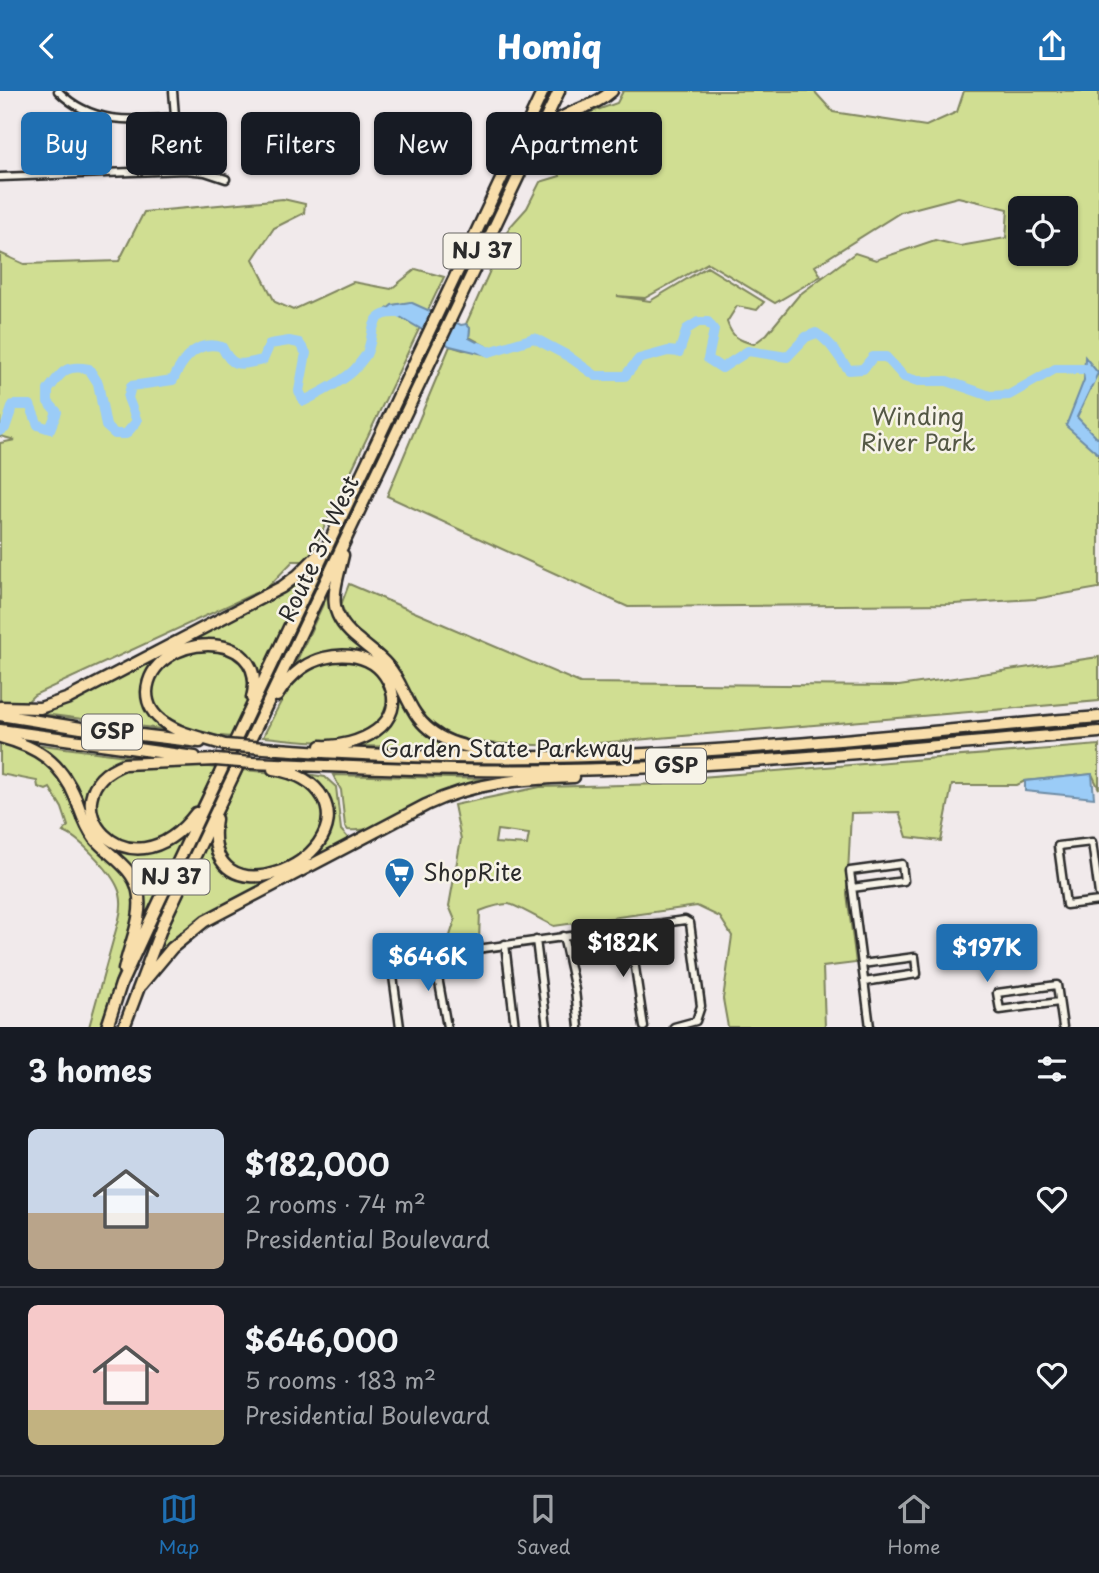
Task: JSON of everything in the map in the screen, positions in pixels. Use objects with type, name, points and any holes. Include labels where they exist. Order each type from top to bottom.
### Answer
[{"type":"highway","name":"Route 37 West","points":[[124,1027],[163,921],[348,532],[543,91]]},
{"type":"highway","name":"Route 37 West","points":[[549,112],[559,91]]},
{"type":"highway","points":[[572,112],[612,91]]},
{"type":"highway","name":"Route 37 West","points":[[450,303],[518,175]]},
{"type":"highway","name":"Route 37 West","points":[[107,1027],[121,984],[336,527],[429,348]]},
{"type":"highway","points":[[0,708],[34,709],[59,703],[278,589],[316,558],[336,527]]},
{"type":"highway","points":[[348,532],[335,588],[337,617],[348,632],[389,667],[415,714],[431,731],[452,741],[489,750],[644,754]]},
{"type":"highway","points":[[225,745],[182,732],[154,714],[148,701],[148,688],[159,666],[171,655],[195,646],[222,646],[237,651],[248,662],[254,681],[254,692],[244,723]]},
{"type":"highway","points":[[264,748],[341,746],[361,741],[377,731],[387,718],[391,705],[390,686],[381,671],[370,661],[347,655],[331,656],[314,661],[299,670],[265,710]]},
{"type":"highway","name":"Garden State Parkway","points":[[0,715],[81,728],[225,745],[344,754],[468,758],[644,754],[1099,717]]},
{"type":"highway","name":"Garden State Parkway","points":[[0,730],[216,760],[389,770],[511,772],[739,762],[1099,731]]},
{"type":"highway","points":[[0,737],[40,753],[61,770],[93,837],[128,871],[136,884],[139,913],[121,984]]},
{"type":"highway","points":[[209,796],[177,834],[159,844],[142,848],[122,847],[111,842],[96,827],[91,810],[93,792],[98,783],[107,772],[119,766],[146,761],[216,760]]},
{"type":"highway","points":[[135,994],[172,948],[205,921],[445,796],[481,785],[514,780],[598,776],[739,762]]},
{"type":"highway","points":[[218,806],[214,832],[216,852],[224,865],[239,874],[256,876],[285,868],[305,858],[318,846],[325,835],[328,816],[318,792],[296,776],[253,763]]},
{"type":"street","points":[[58,91],[79,108],[110,120],[126,121]]},
{"type":"street","points":[[173,91],[175,112]]},
{"type":"street","points":[[0,177],[184,170],[205,172],[226,179]]},
{"type":"street","points":[[1099,894],[1092,842],[1058,846],[1066,905],[1099,901]]},
{"type":"street","points":[[852,888],[904,881],[902,864],[850,871],[852,888],[862,964],[864,982],[870,1027]]},
{"type":"street","points":[[400,1027],[392,969],[413,958],[685,920],[690,923],[701,1006],[696,1021],[674,1027]]},
{"type":"street","points":[[629,927],[644,1027]]},
{"type":"street","points":[[563,936],[575,990],[579,1027]]},
{"type":"street","points":[[536,940],[547,1027]]},
{"type":"street","points":[[505,944],[515,1027]]},
{"type":"street","points":[[434,955],[447,1027]]},
{"type":"street","points":[[862,964],[915,957],[917,974],[864,982]]},
{"type":"street","points":[[1059,1002],[1000,1010],[997,993],[1057,985],[1063,1027]]},
{"type":"green space","name":"Winding River Park","points":[[623,91],[814,91],[833,112],[926,126],[957,112],[964,91],[1099,91],[1099,588],[1035,599],[954,604],[628,607],[387,496],[450,346],[463,350],[491,349],[469,337],[470,328],[466,324],[509,228],[527,208],[540,182],[560,175],[662,175],[662,112],[592,112],[617,103]],"holes":[[[958,197],[1008,209],[1006,238],[960,246],[935,240],[876,260],[855,253],[799,295],[767,334],[754,344],[736,337],[727,322],[737,306],[757,310],[764,302],[707,267],[650,301],[617,296],[645,298],[708,263],[775,303],[821,276],[815,266],[901,212]]]},
{"type":"green space","points":[[283,199],[305,204],[304,213],[274,228],[253,259],[275,302],[293,310],[353,282],[391,289],[416,269],[444,277],[308,561],[293,561],[268,587],[34,695],[24,705],[0,701],[0,443],[15,440],[0,436],[0,253],[24,264],[119,261],[144,212]]},
{"type":"green space","points":[[308,574],[258,684],[246,657],[234,646],[217,642],[193,643],[179,651],[145,685],[161,729],[28,712],[40,711],[284,590]]},
{"type":"green space","points":[[349,584],[580,683],[899,686],[1099,657],[1099,701],[564,746],[478,743],[447,734],[422,715],[396,665],[351,626],[341,605]]},
{"type":"green space","points":[[332,585],[331,603],[384,666],[412,715],[457,748],[358,746],[383,729],[393,685],[352,652],[292,671]]},
{"type":"green space","points":[[202,649],[234,653],[249,669],[249,701],[233,737],[202,734],[172,724],[162,716],[152,695],[152,684],[164,664],[179,655]]},
{"type":"green space","points":[[336,659],[358,660],[370,666],[385,684],[386,706],[374,726],[364,734],[342,741],[263,737],[283,699],[299,678],[309,670]]},
{"type":"green space","points":[[0,739],[30,751],[57,770],[86,830],[133,884],[136,912],[100,1027],[89,1027],[120,915],[119,890],[93,855],[77,840],[63,832],[68,826],[62,808],[50,788],[46,790],[38,787],[37,781],[0,774]]},
{"type":"green space","points":[[35,744],[141,758],[106,771],[90,794],[101,837],[116,848],[174,840],[186,832],[138,934],[142,893],[91,826],[73,782]]},
{"type":"green space","points":[[1099,745],[1099,789],[1092,774],[1025,781],[1017,785],[952,785],[941,841],[907,837],[899,812],[851,813],[847,894],[856,963],[823,967],[825,1027],[728,1027],[723,999],[732,936],[720,917],[697,906],[554,926],[508,904],[480,911],[479,943],[449,939],[455,920],[449,906],[461,839],[454,805],[540,787],[664,784],[664,780]],"holes":[[[497,830],[529,834],[527,845],[495,843]]]},
{"type":"green space","points":[[188,764],[216,768],[196,808],[184,823],[168,836],[146,844],[132,845],[106,834],[95,815],[94,802],[100,785],[125,767]]},
{"type":"green space","points":[[243,770],[265,772],[300,781],[309,786],[321,804],[324,824],[321,835],[299,857],[284,865],[251,872],[236,868],[226,860],[220,845],[218,826]]},
{"type":"green space","points":[[307,774],[325,777],[336,787],[341,830],[350,840],[209,914],[156,954],[210,837],[219,865],[239,878],[255,877],[300,863],[315,855],[321,848],[330,831],[331,812],[325,794]]},
{"type":"green space","points":[[333,775],[489,780],[448,793],[392,822],[363,830],[348,830],[345,826],[341,790]]},
{"type":"water","points":[[410,302],[461,325],[466,324],[470,328],[469,338],[492,350],[487,355],[450,346],[400,317],[389,316],[386,310],[392,305]]},
{"type":"water","points":[[1085,357],[1098,373],[1077,417],[1099,437],[1099,453],[1066,426],[1084,380]]},
{"type":"water","points":[[1092,774],[1094,798],[1025,791],[1025,781]]},
{"type":"waterway","points":[[0,431],[5,428],[13,405],[30,405],[38,425],[50,429],[57,412],[48,402],[48,390],[65,371],[81,368],[89,369],[98,383],[106,426],[115,434],[126,434],[137,421],[128,398],[131,386],[173,380],[192,353],[213,345],[222,347],[230,359],[243,364],[263,360],[270,344],[289,341],[299,343],[306,353],[299,391],[304,401],[351,373],[366,355],[376,320],[388,313],[398,313]]},
{"type":"waterway","points":[[479,347],[489,352],[534,338],[568,356],[596,376],[625,376],[639,359],[668,351],[679,352],[687,329],[698,322],[708,322],[714,330],[708,359],[722,368],[748,351],[787,357],[806,337],[816,333],[830,345],[849,370],[863,369],[873,357],[886,357],[904,377],[918,381],[947,381],[990,396],[1009,395],[1055,369],[1085,369],[1089,372],[1090,380]]},
{"type":"place","name":"ShopRite","points":[[400,900]]}]
